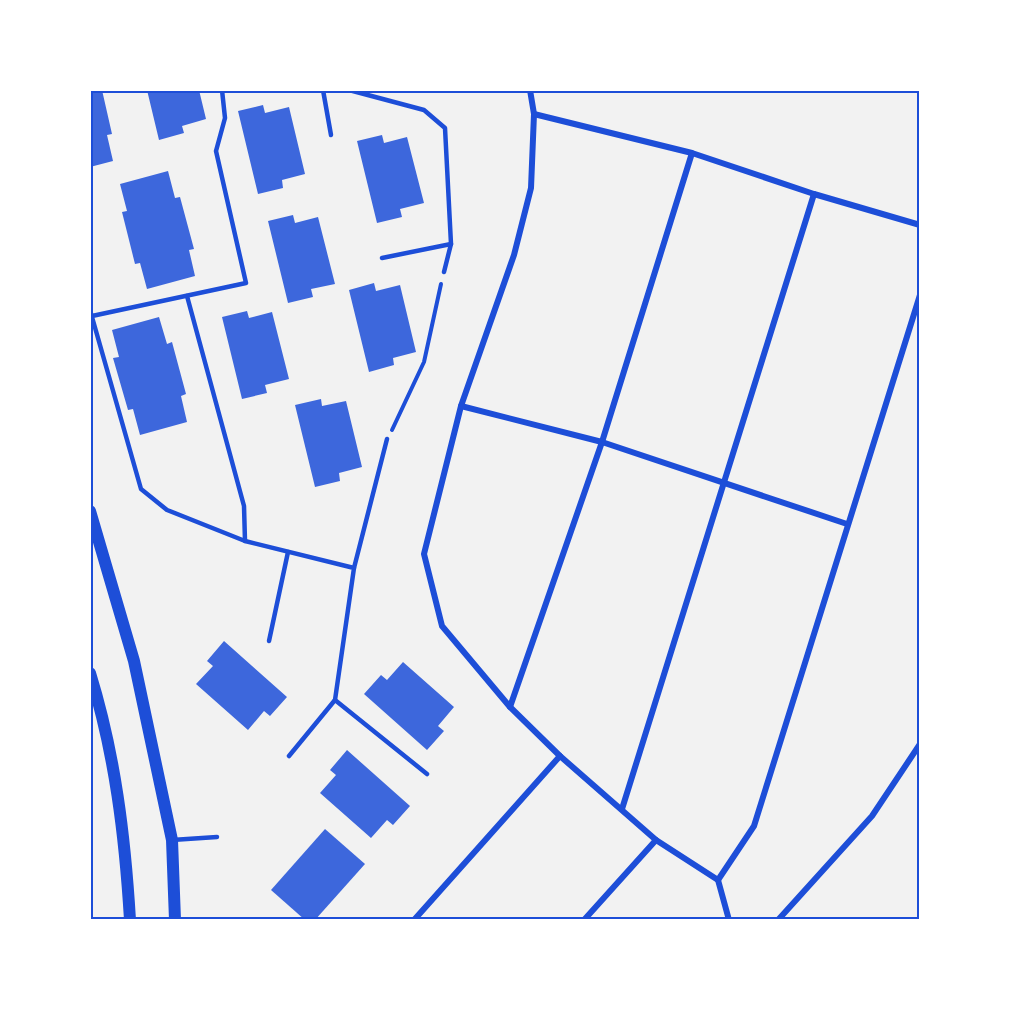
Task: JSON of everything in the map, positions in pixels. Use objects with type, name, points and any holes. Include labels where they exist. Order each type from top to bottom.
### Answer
[{"type":"main road","points":[[90,511],[134,661],[172,840],[175,920]]},
{"type":"main road","points":[[90,673],[117,786],[126,849],[130,920]]},
{"type":"street","points":[[530,90],[534,114],[531,188],[514,255],[460,406],[424,554],[442,626],[510,707],[560,756],[656,840],[718,880],[729,920]]},
{"type":"street","points":[[534,114],[692,153],[814,194],[920,225]]},
{"type":"street","points":[[510,707],[602,442],[692,153]]},
{"type":"street","points":[[622,809],[814,194]]},
{"type":"street","points":[[718,880],[753,826],[920,295]]},
{"type":"street","points":[[460,406],[602,442],[847,524]]},
{"type":"street","points":[[778,920],[872,816],[920,744]]},
{"type":"street","points":[[414,920],[560,756]]},
{"type":"street","points":[[584,920],[656,840]]},
{"type":"lane","points":[[222,90],[225,118],[216,151],[246,283],[91,313],[141,489],[167,510],[245,541],[354,568]]},
{"type":"lane","points":[[323,90],[331,135]]},
{"type":"lane","points":[[349,90],[424,110],[445,128],[451,244],[444,272]]},
{"type":"lane","points":[[382,258],[451,244]]},
{"type":"lane","points":[[187,296],[244,506],[245,541]]},
{"type":"lane","points":[[289,756],[335,700],[354,568],[387,439]]},
{"type":"lane","points":[[269,641],[288,552]]},
{"type":"lane","points":[[335,700],[427,774]]},
{"type":"lane","points":[[172,840],[217,837]]},
{"type":"path","points":[[387,439],[424,363],[444,272]]},
{"type":"building","points":[[90,90],[102,90],[112,134],[107,135],[113,161],[90,167]]},
{"type":"building","points":[[147,90],[199,90],[206,119],[182,126],[184,133],[159,140]]},
{"type":"building","points":[[263,105],[265,113],[289,107],[305,174],[282,180],[283,188],[258,194],[238,111]]},
{"type":"building","points":[[382,135],[384,143],[407,137],[424,203],[400,209],[402,217],[377,223],[357,141]]},
{"type":"building","points":[[168,171],[175,198],[180,197],[194,249],[189,250],[195,276],[147,289],[140,263],[135,264],[122,212],[127,211],[120,184]]},
{"type":"building","points":[[293,215],[295,223],[318,217],[335,284],[311,289],[313,297],[288,303],[268,221]]},
{"type":"building","points":[[374,283],[376,291],[400,285],[416,352],[393,358],[394,365],[369,372],[349,290]]},
{"type":"building","points":[[247,311],[249,318],[272,312],[289,379],[265,385],[267,393],[242,399],[222,317]]},
{"type":"building","points":[[159,317],[167,344],[172,342],[186,394],[181,396],[187,422],[140,435],[133,409],[128,410],[113,358],[119,357],[112,330]]},
{"type":"building","points":[[321,399],[322,406],[346,401],[362,467],[339,473],[340,481],[315,487],[295,405]]},
{"type":"building","points":[[224,641],[287,697],[270,716],[264,711],[248,730],[196,684],[213,666],[207,661]]},
{"type":"building","points":[[403,662],[454,707],[438,726],[444,731],[427,750],[364,694],[381,675],[387,680]]},
{"type":"building","points":[[347,750],[410,806],[393,825],[387,820],[371,838],[320,793],[336,775],[330,770]]},
{"type":"building","points":[[325,829],[365,864],[315,920],[305,920],[271,890]]}]
